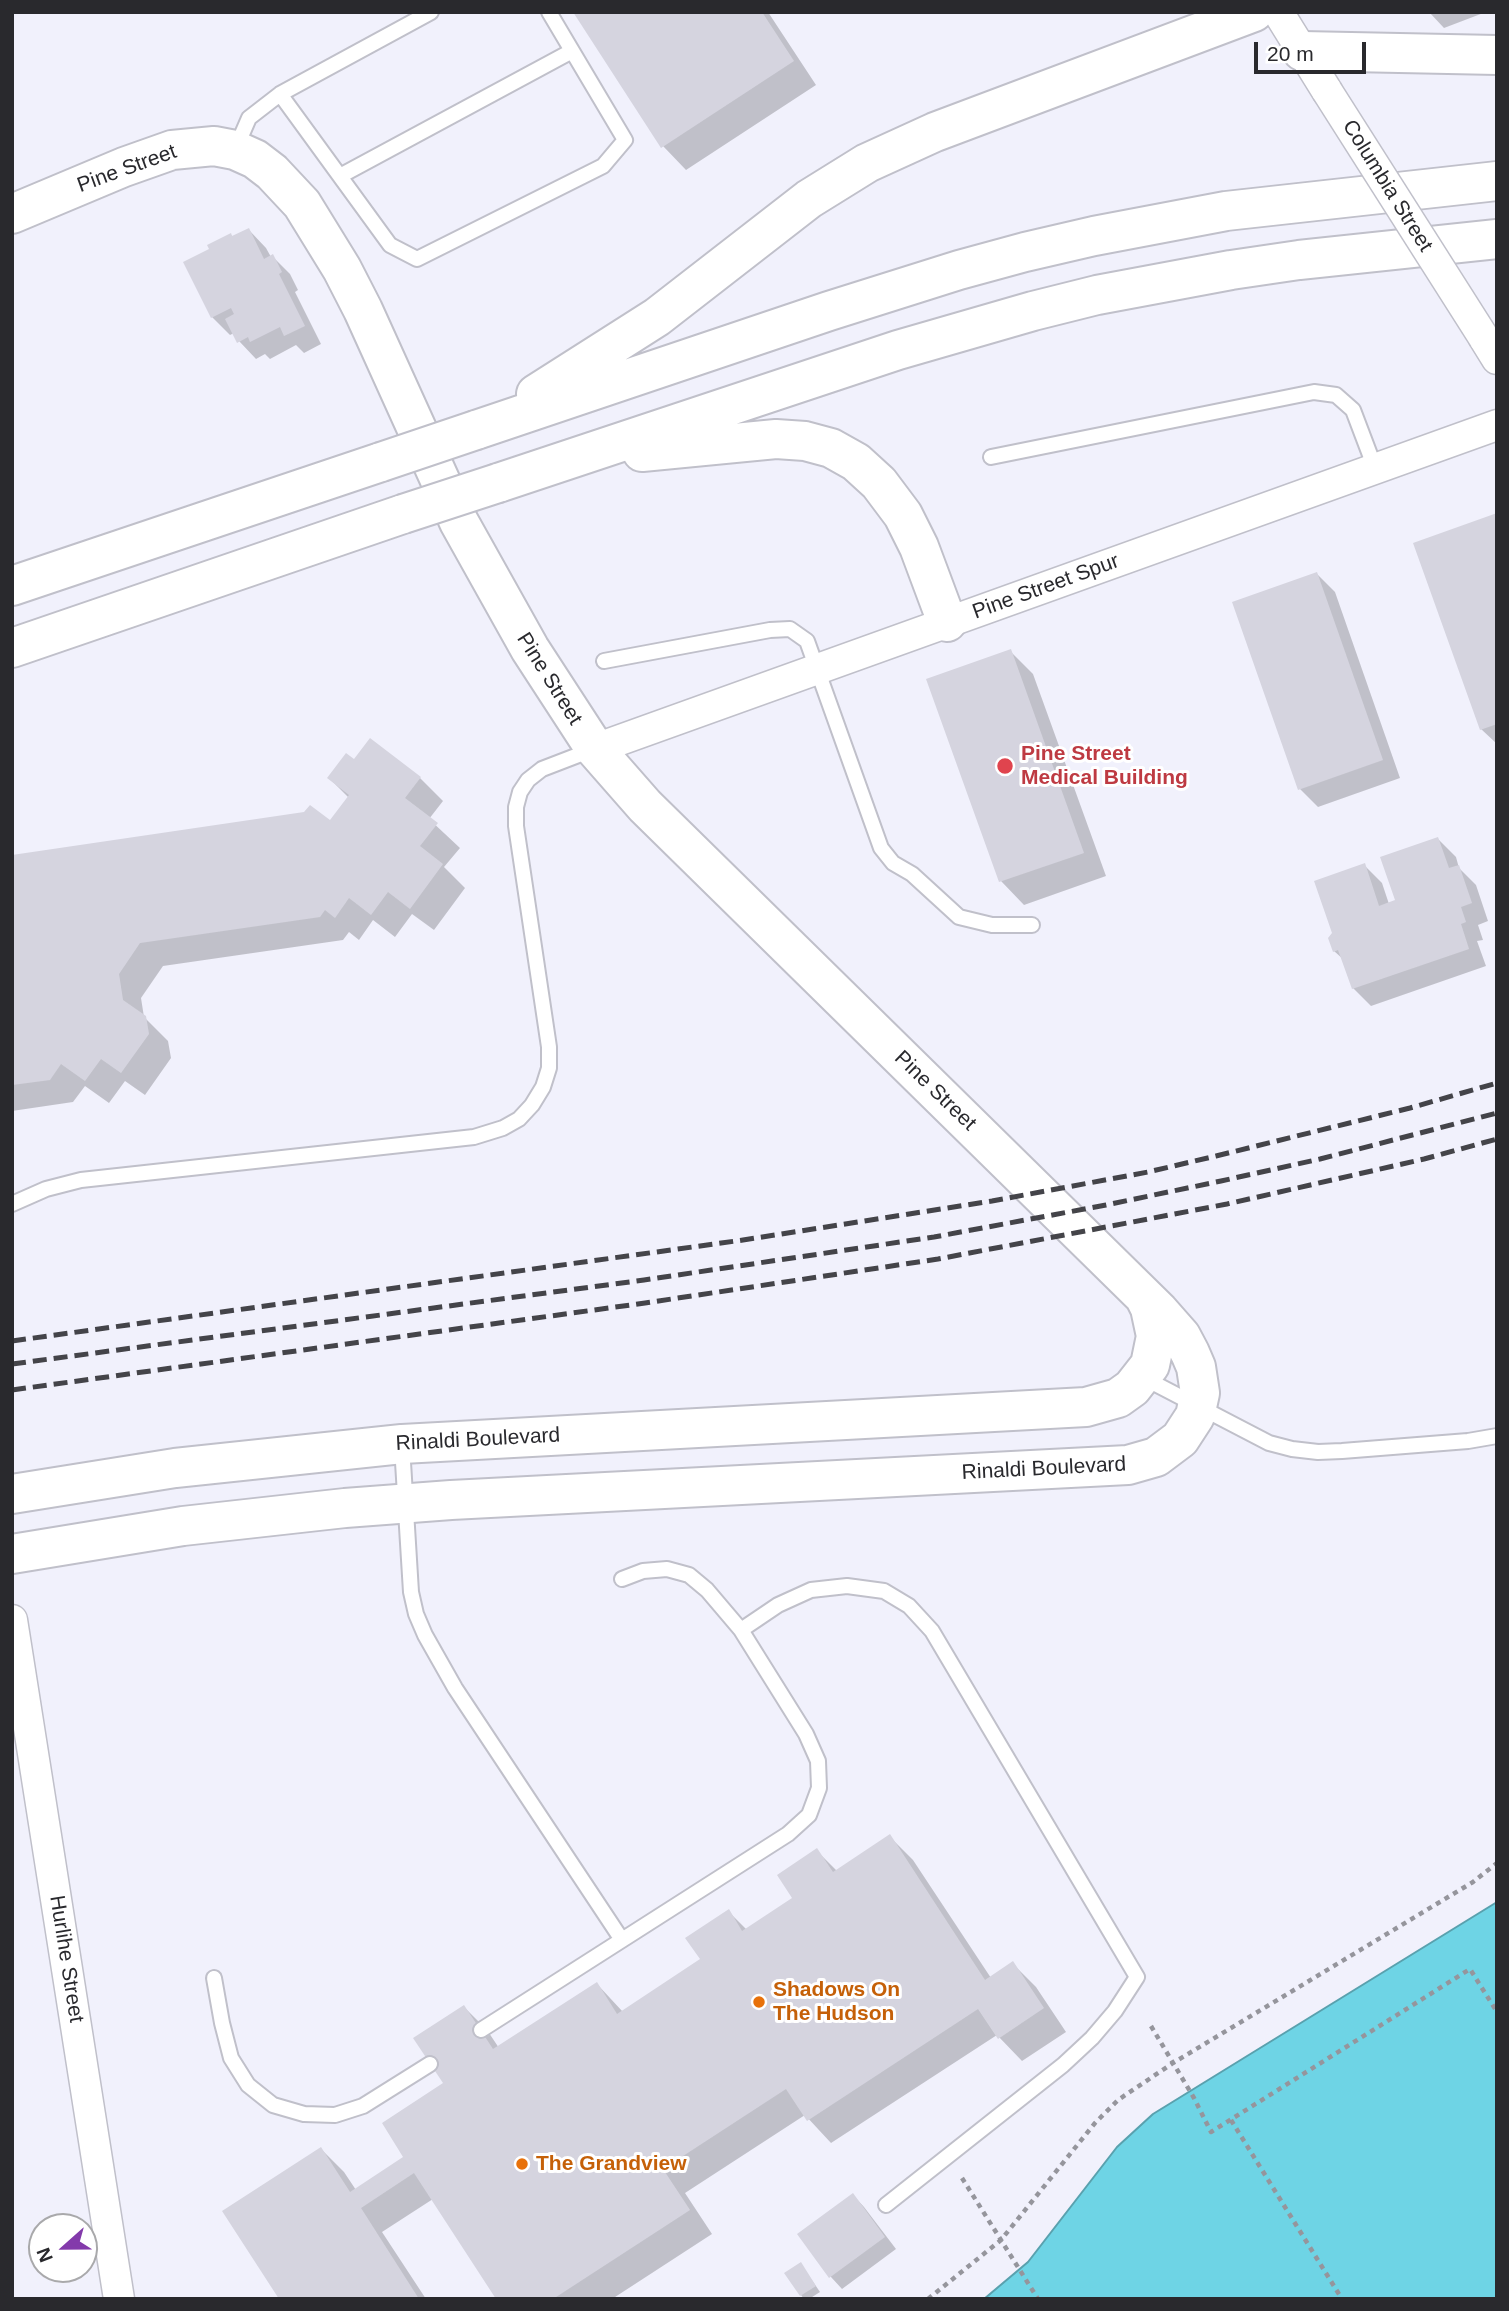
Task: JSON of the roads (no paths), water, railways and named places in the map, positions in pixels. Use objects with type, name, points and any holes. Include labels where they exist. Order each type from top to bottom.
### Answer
[{"type":"main road","points":[[475,430],[657,317],[808,199],[867,163],[935,132],[1254,12]]},
{"type":"main road","points":[[1302,51],[1497,55]]},
{"type":"main road","name":"Pine Street","points":[[12,214],[172,150],[214,146],[235,150],[272,172],[302,204],[325,240],[363,310],[459,522],[535,658],[594,749],[645,806],[1144,1296]]},
{"type":"main road","points":[[12,586],[842,306],[1025,252],[1226,211],[1497,181]]},
{"type":"main road","points":[[12,648],[403,514],[898,349],[966,329],[1097,295],[1178,279],[1299,260],[1497,239]]},
{"type":"main road","points":[[534,471],[664,449],[746,441],[805,441],[831,448],[856,462],[879,483],[903,515],[919,547],[947,622]]},
{"type":"main road","points":[[1142,1378],[1150,1365],[1156,1335],[1150,1308],[1144,1296]]},
{"type":"main road","points":[[1144,1296],[1170,1323],[1190,1353],[1199,1380],[1198,1407]]},
{"type":"main road","name":"Rinaldi Boulevard","points":[[12,1494],[187,1466],[402,1444],[1086,1407],[1118,1398],[1142,1378]]},
{"type":"main road","name":"Rinaldi Boulevard","points":[[12,1554],[207,1523],[405,1503],[1128,1465],[1156,1457],[1169,1448],[1189,1427],[1198,1407]]},
{"type":"street","name":"Columbia Street","points":[[1278,12],[1490,349]]},
{"type":"street","name":"Pine Street Spur","points":[[594,749],[1497,425]]},
{"type":"street","name":"Hurlihe Street","points":[[12,1620],[119,2299]]},
{"type":"lane","points":[[235,150],[249,118],[280,94],[431,12]]},
{"type":"lane","points":[[280,94],[390,245],[417,259],[603,166],[625,140],[549,12]]},
{"type":"lane","points":[[340,176],[572,51]]},
{"type":"lane","points":[[991,457],[1314,392],[1336,395],[1353,410],[1375,468]]},
{"type":"lane","points":[[604,661],[770,630],[790,629],[807,641],[881,848],[892,863],[912,874],[958,917],[992,925],[1032,925]]},
{"type":"lane","points":[[12,1204],[46,1189],[81,1180],[474,1137],[503,1128],[519,1119],[543,1087],[549,1048],[516,826],[516,807],[520,792],[528,780],[542,769],[594,749]]},
{"type":"lane","points":[[1142,1378],[1269,1443],[1292,1449],[1318,1452],[1468,1441],[1497,1436]]},
{"type":"lane","points":[[402,1444],[411,1592],[425,1635],[455,1688],[622,1940]]},
{"type":"lane","points":[[481,2030],[788,1834],[809,1815],[819,1788],[818,1761],[806,1734],[741,1630],[707,1590],[689,1574],[667,1569],[643,1571],[622,1580]]},
{"type":"lane","points":[[741,1630],[778,1605],[811,1590],[847,1586],[884,1591],[909,1606],[932,1631],[1137,1977],[1115,2011],[1092,2038],[1063,2065],[886,2205]]},
{"type":"lane","points":[[214,1978],[231,2058],[248,2085],[272,2105],[304,2114],[335,2115],[363,2106],[430,2064]]},
{"type":"water","points":[[1497,1902],[1497,2299],[984,2299],[1028,2262],[1117,2147],[1153,2114]]},
{"type":"railway","points":[[12,1341],[743,1240],[992,1201],[1148,1172],[1410,1108],[1497,1083]]},
{"type":"railway","points":[[12,1364],[644,1280],[934,1237],[1221,1181],[1320,1159],[1497,1113]]},
{"type":"railway","points":[[12,1390],[645,1303],[938,1259],[1227,1204],[1424,1159],[1497,1139]]},
{"type":"place","name":"Pine Street Medical Building","points":[[1005,766]]},
{"type":"place","name":"Shadows On The Hudson","points":[[759,2002]]},
{"type":"place","name":"The Grandview","points":[[522,2164]]}]
